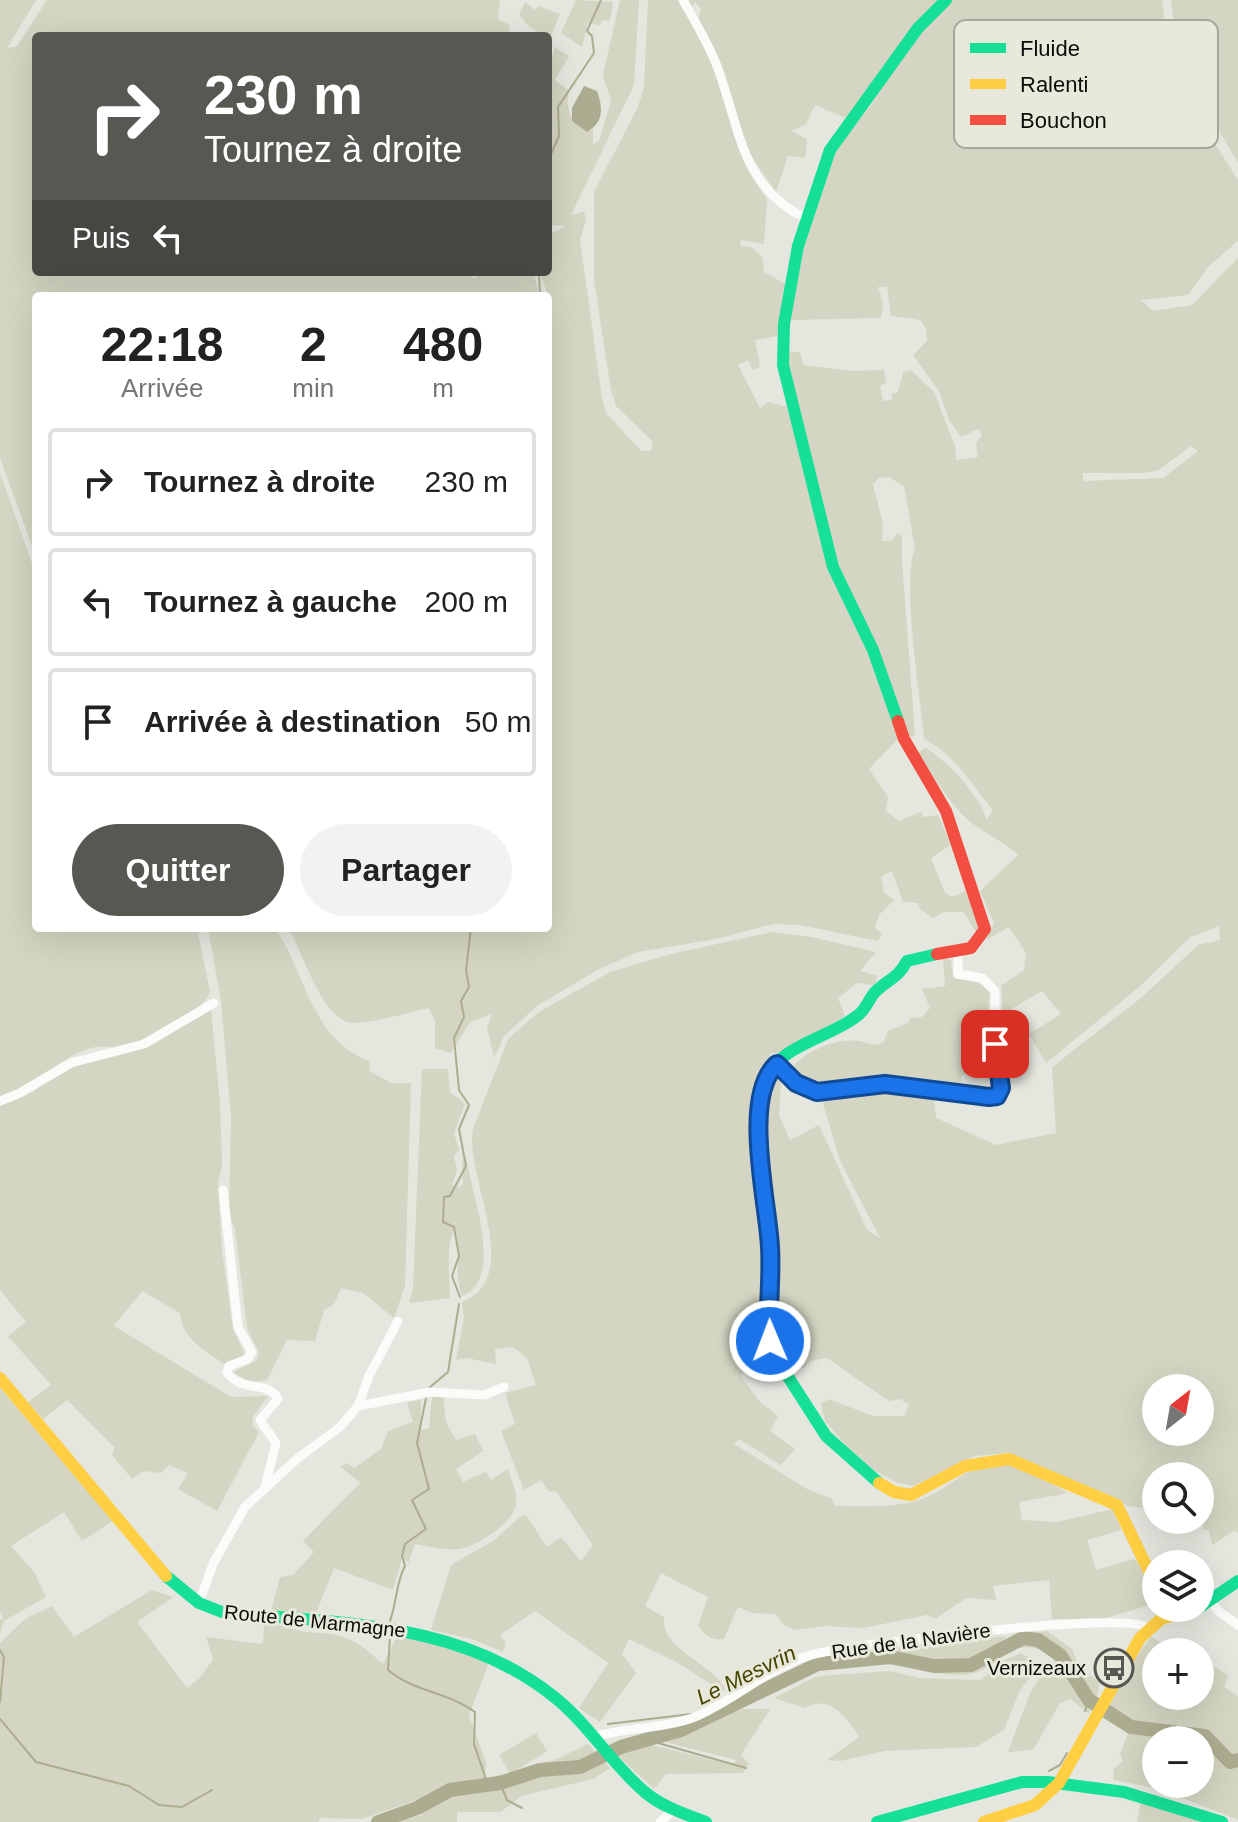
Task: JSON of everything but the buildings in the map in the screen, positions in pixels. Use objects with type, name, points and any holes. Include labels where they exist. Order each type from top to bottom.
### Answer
[{"type":"street","points":[[683,0],[715,61],[758,180],[777,203],[805,218]]},
{"type":"street","points":[[946,0],[918,28],[834,141],[805,218],[784,324],[783,365],[833,567],[873,650],[904,739],[946,811],[967,881],[985,922],[978,944],[958,955],[931,952],[907,961],[899,976],[876,991],[859,1015],[798,1047],[777,1064],[765,1079],[760,1123],[770,1246],[770,1341],[776,1358],[826,1436],[867,1475],[894,1492],[911,1495],[965,1466],[1009,1459],[1075,1490],[1107,1500],[1121,1510],[1142,1556]]},
{"type":"street","points":[[777,1064],[796,1083],[817,1092],[885,1084],[965,1097],[997,1096],[1001,1088],[995,1044],[995,991],[982,978],[958,974],[958,955]]},
{"type":"street","points":[[0,1101],[71,1063],[144,1044],[214,1003]]},
{"type":"street","points":[[223,1190],[238,1327],[252,1352],[248,1359],[229,1366],[227,1372],[236,1382],[270,1389],[278,1399],[260,1420],[276,1443],[265,1487]]},
{"type":"street","points":[[199,1603],[213,1564],[239,1517],[265,1487],[340,1427],[358,1406],[369,1376],[398,1321]]},
{"type":"street","name":"Route de Marmagne","points":[[0,1378],[166,1576],[199,1603],[240,1615],[402,1630],[461,1644],[500,1660],[532,1678],[597,1741],[633,1783],[673,1810],[706,1822]]},
{"type":"street","points":[[358,1406],[427,1393],[484,1395],[504,1387]]},
{"type":"street","points":[[1214,1598],[1238,1581]]},
{"type":"street","points":[[1214,1610],[1238,1625]]},
{"type":"street","name":"Rue de la Navière","points":[[597,1741],[692,1718],[816,1653],[1034,1625],[1083,1626],[1133,1621],[1148,1628]]},
{"type":"street","points":[[984,1822],[1031,1808],[1060,1781],[1107,1695],[1154,1622]]},
{"type":"street","points":[[877,1822],[1022,1782],[1060,1781],[1143,1793],[1222,1822]]},
{"type":"street","points":[[660,1822],[673,1810]]},
{"type":"shaded area","points":[[0,0],[36,0],[7,48],[17,46],[47,0],[500,0],[498,19],[509,25],[510,32],[32,32],[32,276],[471,276],[475,279],[477,276],[535,276],[538,292],[32,292],[32,546],[0,458]]},
{"type":"shaded area","points":[[576,0],[613,2],[610,21],[602,20],[600,25],[588,23],[582,47],[561,33]]},
{"type":"shaded area","points":[[620,0],[639,0],[634,85],[571,215],[584,212],[586,219],[580,240],[606,413],[641,451],[651,451],[653,442],[616,406],[611,390],[594,280],[594,192],[638,107],[644,87],[648,0],[679,0],[712,61],[745,165],[767,200],[764,244],[741,240],[740,246],[751,247],[763,258],[764,272],[787,285],[777,336],[755,340],[760,367],[753,370],[748,360],[738,365],[760,408],[768,402],[787,407],[860,631],[899,738],[869,769],[888,797],[886,811],[899,821],[921,812],[924,817],[938,815],[951,845],[931,858],[945,893],[953,897],[965,891],[979,923],[977,934],[964,912],[944,912],[933,918],[920,909],[918,903],[903,902],[892,871],[881,877],[884,893],[894,900],[879,915],[875,928],[882,933],[878,941],[800,925],[773,924],[716,939],[638,952],[599,969],[537,1006],[504,1036],[494,1058],[487,1027],[492,1014],[470,1022],[451,1053],[435,1048],[435,1021],[429,1008],[363,1022],[343,1020],[323,999],[290,932],[552,932],[552,292],[547,292],[541,276],[552,276],[552,233],[566,226],[552,225],[552,57],[555,47],[569,56],[555,80],[569,91],[568,104],[573,119],[587,132],[593,129],[593,144],[599,141],[611,101],[603,75]]},
{"type":"shaded area","points":[[688,0],[941,0],[846,118],[815,105],[806,124],[791,131],[807,139],[805,158],[788,156],[776,192],[751,156],[698,19],[701,9],[695,2],[692,7]]},
{"type":"shaded area","points":[[953,0],[1162,0],[1165,20],[954,20],[954,148],[1217,148],[1238,180],[1238,241],[1208,267],[1188,295],[1141,300],[1153,311],[1192,305],[1238,258],[1238,1533],[1235,1530],[1212,1545],[1210,1534],[1214,1534],[1214,1462],[1142,1462],[1142,1508],[1128,1506],[1104,1493],[1079,1489],[1009,1453],[975,1456],[913,1486],[896,1482],[874,1470],[845,1444],[825,1421],[821,1404],[829,1399],[873,1416],[904,1416],[909,1405],[900,1399],[889,1401],[827,1358],[811,1361],[803,1369],[791,1355],[776,1311],[778,1262],[773,1189],[765,1156],[768,1086],[773,1074],[781,1078],[779,1116],[790,1140],[819,1125],[867,1230],[880,1238],[840,1161],[821,1097],[883,1088],[933,1093],[936,1118],[996,1145],[1056,1133],[1052,1067],[1142,997],[1198,945],[1220,940],[1219,926],[1189,938],[1138,988],[1046,1063],[1029,1034],[1061,1014],[1042,991],[1003,1014],[1001,986],[1024,970],[1026,953],[1009,927],[986,940],[994,923],[980,891],[1018,855],[960,812],[919,753],[925,747],[944,761],[970,789],[987,820],[993,810],[953,761],[924,739],[911,613],[911,565],[915,548],[904,486],[889,477],[879,478],[873,484],[883,524],[882,541],[892,541],[897,533],[902,535],[915,735],[910,737],[880,655],[835,556],[786,352],[800,352],[803,365],[852,371],[884,370],[886,384],[880,385],[883,401],[892,400],[892,394],[898,392],[903,372],[911,370],[934,392],[955,446],[956,460],[978,457],[976,443],[982,435],[978,429],[961,437],[949,420],[939,391],[913,355],[927,341],[926,329],[920,320],[891,316],[887,287],[878,287],[883,303],[881,318],[790,320],[813,211],[827,169],[844,136],[870,107],[929,22]],"holes":[[[1191,446],[1198,451],[1163,478],[1083,481],[1083,473],[1159,470]]]},
{"type":"shaded area","points":[[1171,0],[1238,0],[1238,163],[1218,129],[1218,20],[1174,20]]},
{"type":"shaded area","points":[[525,2],[535,10],[538,6],[560,14],[552,33],[533,29],[519,14]]},
{"type":"shaded area","points":[[584,86],[597,91],[601,109],[597,124],[587,132],[572,121],[572,108]]},
{"type":"shaded area","points":[[0,473],[32,564],[32,932],[198,932],[210,992],[198,1008],[149,1038],[129,1046],[87,1049],[0,1097]]},
{"type":"shaded area","points":[[209,932],[277,932],[312,1004],[334,1037],[349,1051],[369,1061],[370,1071],[391,1083],[411,1083],[405,1286],[394,1318],[363,1293],[341,1288],[334,1304],[324,1310],[315,1341],[287,1340],[267,1380],[249,1382],[233,1372],[256,1361],[259,1353],[247,1328],[235,1229],[229,1214],[231,1117],[221,1001]]},
{"type":"shaded area","points":[[772,932],[811,937],[876,952],[860,971],[877,976],[875,985],[857,983],[838,998],[845,1016],[781,1053],[771,1053],[769,1065],[759,1082],[753,1128],[763,1243],[761,1326],[771,1362],[764,1360],[740,1375],[759,1401],[778,1416],[770,1431],[795,1449],[781,1465],[739,1439],[734,1444],[805,1488],[832,1499],[835,1506],[882,1506],[916,1501],[983,1466],[996,1464],[1021,1468],[1068,1493],[1019,1502],[1022,1520],[1057,1522],[1113,1509],[1121,1530],[1087,1540],[1096,1570],[1134,1559],[1142,1566],[1142,1607],[1103,1619],[1052,1619],[1049,1580],[993,1586],[996,1600],[966,1598],[935,1619],[927,1615],[863,1628],[825,1626],[795,1630],[784,1625],[776,1614],[752,1613],[738,1607],[724,1639],[716,1639],[703,1632],[698,1625],[708,1597],[661,1573],[645,1606],[664,1617],[670,1638],[725,1688],[723,1692],[678,1663],[629,1639],[622,1654],[636,1673],[600,1722],[579,1708],[608,1663],[535,1611],[500,1635],[506,1642],[503,1652],[472,1639],[431,1630],[451,1565],[493,1541],[521,1516],[526,1515],[547,1547],[561,1537],[581,1561],[593,1545],[556,1491],[549,1492],[541,1480],[524,1490],[501,1431],[515,1424],[505,1393],[536,1385],[527,1358],[513,1347],[495,1349],[496,1364],[467,1358],[456,1360],[464,1317],[462,1302],[480,1289],[489,1271],[491,1249],[476,1172],[473,1129],[508,1039],[539,1012],[610,972],[671,954]]},
{"type":"shaded area","points":[[943,959],[951,960],[953,978],[979,983],[990,993],[988,1010],[994,1070],[961,1075],[962,1091],[916,1081],[888,1079],[824,1087],[812,1085],[792,1068],[805,1056],[830,1044],[848,1041],[883,1043],[888,1031],[908,1023],[910,1018],[922,1017],[930,1008],[922,989],[945,986]]},
{"type":"shaded area","points":[[211,1009],[220,1102],[222,1164],[218,1184],[222,1250],[233,1330],[244,1352],[242,1358],[224,1364],[190,1337],[180,1313],[142,1291],[114,1326],[231,1397],[268,1396],[253,1416],[252,1425],[259,1432],[217,1511],[178,1489],[188,1473],[169,1465],[161,1473],[143,1471],[132,1479],[112,1455],[115,1448],[67,1400],[43,1419],[28,1402],[51,1385],[8,1336],[26,1322],[0,1290],[0,1106],[32,1092],[64,1069],[141,1048]]},
{"type":"shaded area","points":[[422,1069],[448,1069],[450,1092],[465,1104],[454,1133],[459,1150],[454,1156],[457,1170],[452,1185],[460,1187],[463,1184],[462,1160],[466,1157],[484,1253],[482,1272],[475,1286],[462,1296],[455,1229],[449,1253],[450,1298],[409,1303],[413,1288]]},
{"type":"shaded area","points":[[0,1388],[113,1521],[82,1541],[64,1512],[11,1546],[34,1572],[46,1597],[4,1621],[0,1633],[0,1619],[4,1620],[0,1611]]},
{"type":"shaded area","points":[[443,1396],[446,1422],[456,1440],[475,1434],[483,1451],[456,1469],[463,1482],[486,1472],[491,1480],[508,1469],[516,1505],[508,1519],[484,1539],[459,1549],[415,1544],[409,1562],[402,1558],[393,1590],[334,1568],[316,1613],[271,1611],[280,1577],[293,1575],[314,1552],[303,1541],[360,1483],[341,1467],[346,1463],[354,1468],[381,1449],[388,1431],[413,1422],[407,1402],[421,1400],[421,1430],[429,1428],[432,1397]]},
{"type":"shaded area","points":[[152,1590],[173,1597],[137,1622],[187,1688],[200,1678],[213,1659],[206,1637],[263,1644],[264,1623],[348,1639],[383,1664],[398,1635],[429,1641],[489,1662],[469,1716],[486,1762],[485,1778],[510,1773],[499,1755],[536,1733],[547,1751],[514,1772],[559,1758],[588,1744],[610,1768],[593,1779],[521,1796],[501,1812],[457,1812],[457,1822],[393,1822],[422,1815],[424,1797],[362,1819],[321,1818],[318,1822],[0,1822],[0,1643],[25,1619],[52,1606],[74,1637]]},
{"type":"shaded area","points":[[1047,1631],[1072,1649],[1080,1668],[1052,1643],[1034,1633]]},
{"type":"shaded area","points":[[1007,1636],[975,1658],[959,1661],[870,1655],[874,1651]]},
{"type":"shaded area","points":[[1030,1641],[1059,1659],[1091,1707],[1089,1714],[1071,1699],[1060,1703],[1033,1750],[1008,1752],[1030,1693],[1048,1664],[1046,1678],[1061,1676],[1052,1659],[1043,1651],[1018,1648],[980,1671],[962,1675],[888,1664],[823,1669],[852,1662],[890,1659],[962,1668],[980,1664]]},
{"type":"shaded area","points":[[1142,1650],[1142,1710],[1214,1710],[1214,1666],[1228,1675],[1224,1687],[1238,1696],[1238,1820],[1183,1798],[1214,1798],[1214,1726],[1142,1726],[1142,1786],[1113,1780],[1114,1769],[1123,1761],[1120,1754],[1129,1731],[1104,1719],[1122,1678]]},
{"type":"shaded area","points":[[1021,1653],[1028,1657],[1031,1676],[1019,1692],[1004,1730],[976,1747],[885,1751],[840,1761],[827,1760],[859,1737],[849,1722],[830,1706],[814,1704],[805,1708],[774,1698],[815,1677],[833,1675],[889,1671],[920,1678],[981,1680],[1006,1659]]},
{"type":"shaded area","points":[[1080,1668],[1100,1682],[1096,1701],[1080,1677]]},
{"type":"shaded area","points":[[740,1709],[770,1709],[741,1755],[749,1764],[743,1773],[666,1774],[654,1789],[618,1756],[621,1750],[644,1743],[733,1765],[736,1760],[654,1739],[678,1738]]},
{"type":"shaded area","points":[[1142,1796],[1217,1822],[1137,1822]]},
{"type":"waterway","points":[[552,152],[559,136],[558,107],[594,53],[592,36],[587,31],[601,0]]},
{"type":"waterway","points":[[539,276],[540,292]]},
{"type":"waterway","points":[[460,1297],[452,1276],[459,1256],[454,1227],[443,1222],[444,1197],[450,1196],[466,1166],[459,1129],[469,1105],[459,1090],[454,1038],[464,1017],[461,1001],[469,987],[466,970],[471,932]]},
{"type":"waterway","points":[[429,1388],[448,1372],[459,1304]]},
{"type":"waterway","points":[[390,1621],[405,1566],[402,1556],[405,1544],[426,1529],[412,1500],[429,1489],[417,1443],[426,1398]]},
{"type":"waterway","points":[[390,1637],[388,1670],[409,1683],[454,1700],[475,1712],[474,1744],[488,1785]]},
{"type":"waterway","name":"Le Mesvrin","points":[[378,1822],[417,1808],[450,1790],[500,1783],[540,1770],[580,1767],[621,1747],[681,1730],[818,1664],[890,1657],[934,1666],[971,1665],[1023,1638],[1038,1640],[1060,1655],[1089,1700],[1131,1727],[1205,1736],[1230,1762],[1238,1760]]},
{"type":"waterway","points":[[0,1650],[4,1657],[0,1702]]},
{"type":"waterway","points":[[1085,1711],[1089,1700]]},
{"type":"waterway","points":[[608,1724],[691,1714]]},
{"type":"waterway","points":[[0,1719],[36,1762],[129,1786],[159,1805],[182,1807],[212,1790]]},
{"type":"waterway","points":[[644,1739],[746,1768]]},
{"type":"waterway","points":[[1049,1771],[1060,1765],[1067,1753]]},
{"type":"waterway","points":[[500,1783],[507,1800],[522,1808]]},
{"type":"traffic: fast","points":[[898,721],[873,650],[833,567],[783,365],[784,324],[798,246],[830,150],[918,28],[946,0]]},
{"type":"traffic: fast","points":[[879,1483],[826,1436],[776,1358],[768,1323],[770,1246],[760,1141],[765,1079],[773,1067],[794,1049],[846,1024],[860,1013],[876,991],[907,961],[937,954]]},
{"type":"traffic: fast","points":[[166,1576],[199,1603],[222,1612],[395,1630],[477,1652],[516,1671],[553,1696],[578,1719],[622,1770],[653,1798],[706,1822]]},
{"type":"traffic: fast","points":[[1214,1597],[1238,1581]]},
{"type":"traffic: fast","points":[[877,1822],[1022,1782],[1048,1782],[1124,1792],[1222,1822]]},
{"type":"traffic: slow","points":[[0,1378],[166,1576]]},
{"type":"traffic: slow","points":[[879,1483],[894,1492],[911,1495],[965,1466],[1009,1459],[1117,1505],[1142,1557]]},
{"type":"traffic: slow","points":[[984,1822],[1035,1805],[1059,1783],[1140,1638],[1158,1622]]},
{"type":"traffic: jam","points":[[898,721],[904,739],[946,811],[985,929],[971,948],[937,954]]},
{"type":"place","name":"Vernizeaux","points":[[1114,1668]]},
{"type":"route","points":[[770,1341],[770,1246],[761,1170],[760,1123],[763,1089],[769,1071],[777,1064],[796,1083],[817,1092],[902,1084],[965,1097],[989,1097],[997,1096],[1001,1088],[995,1044]]}]
